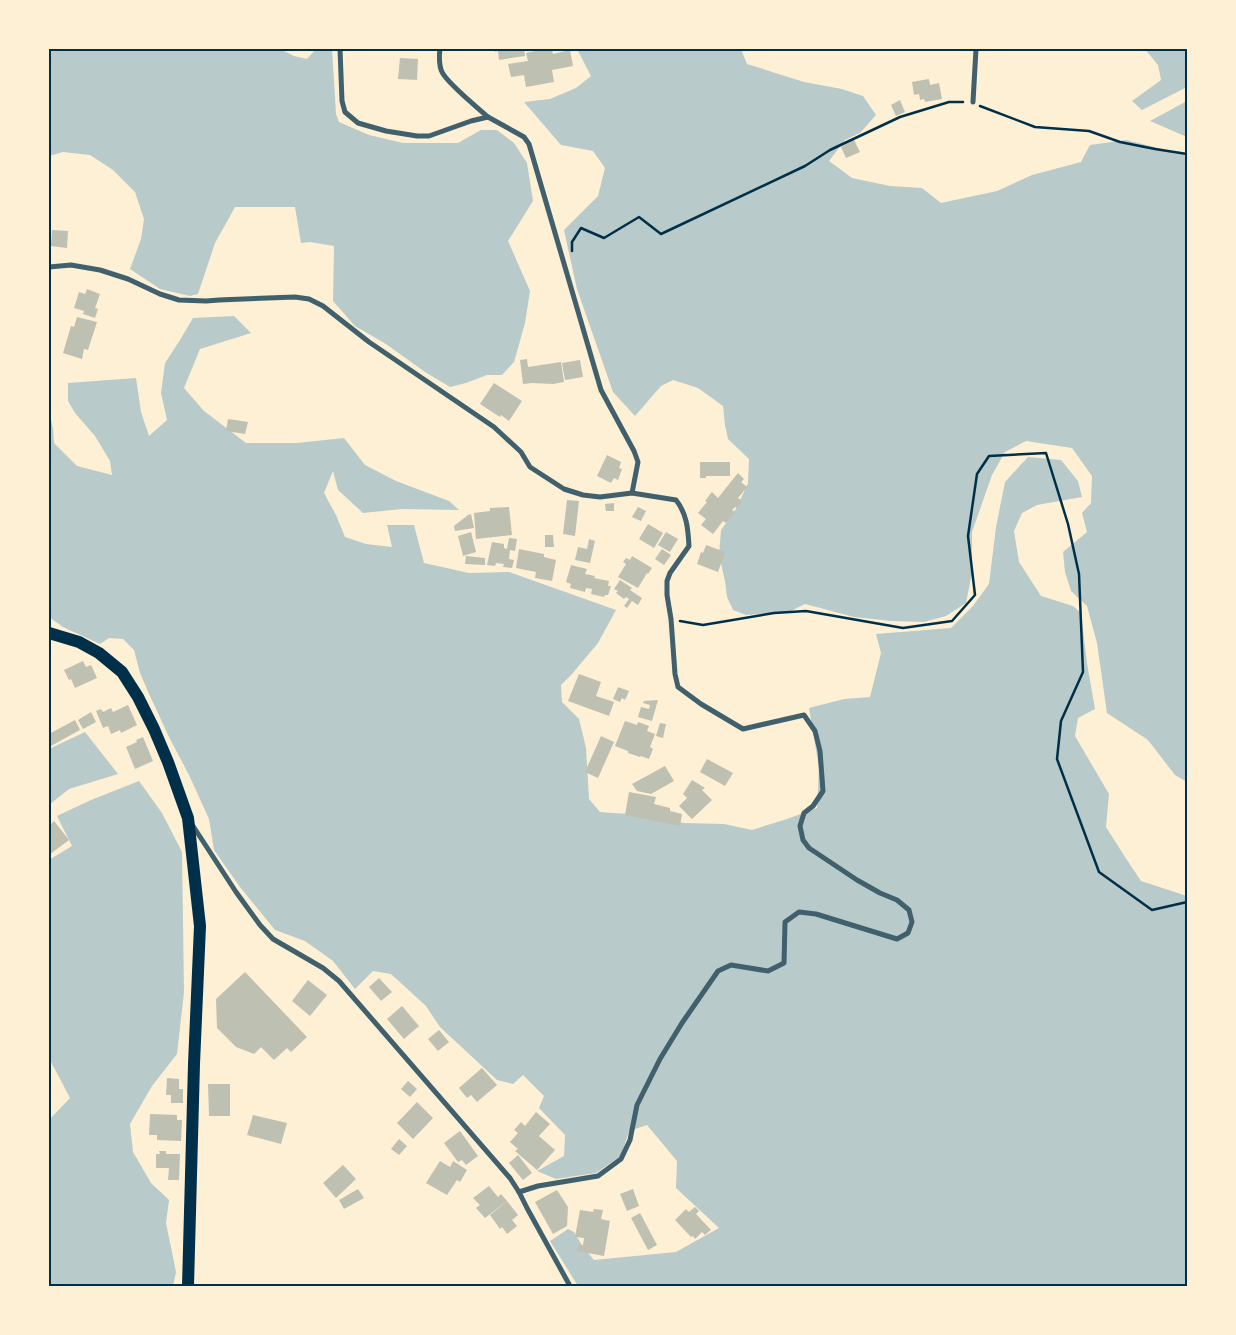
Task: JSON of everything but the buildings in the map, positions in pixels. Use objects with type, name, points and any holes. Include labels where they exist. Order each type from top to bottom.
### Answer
[{"type":"main road","points":[[49,632],[79,642],[99,653],[122,672],[138,697],[154,730],[168,762],[188,818],[200,926],[188,1286]]},
{"type":"street","points":[[340,49],[342,101],[345,112],[358,123],[386,131],[416,136],[429,136],[470,121],[488,117]]},
{"type":"street","points":[[440,49],[442,73],[488,117],[524,137],[529,144],[601,390],[638,462],[632,493]]},
{"type":"street","points":[[973,102],[976,49]]},
{"type":"street","points":[[49,267],[72,265],[100,270],[128,279],[160,294],[179,300],[206,302],[295,297],[309,299],[323,306],[369,342],[494,427],[521,452],[530,467],[564,489],[583,495],[600,497],[632,493],[676,500],[682,508],[687,523],[689,546],[670,573],[667,581],[675,674],[678,687],[701,704],[743,729],[804,715],[815,731],[820,750],[823,791],[813,806],[804,813],[800,826],[803,840],[809,848],[857,880],[897,900],[909,910],[912,922],[908,933],[897,939],[816,914],[798,912],[785,922],[784,962],[768,971],[731,965],[718,971],[660,1059],[637,1105],[630,1140],[621,1159],[598,1176],[538,1186],[519,1192]]},
{"type":"street","points":[[188,818],[260,925],[273,939],[323,968],[339,981],[479,1142],[519,1192],[570,1286]]},
{"type":"path","points":[[572,252],[572,242],[581,228],[604,238],[639,217],[660,234],[805,166],[830,150],[900,117],[949,102],[973,102],[983,109],[1035,126],[1089,131],[1120,142],[1187,154]]},
{"type":"path","points":[[671,619],[703,624],[774,613],[806,611],[903,628],[952,621],[975,594],[968,536],[977,474],[989,456],[1046,453],[1068,524],[1078,574],[1083,672],[1062,721],[1057,759],[1099,872],[1152,910],[1187,902]]},
{"type":"shaded area","points":[[49,49],[280,49],[294,56],[307,59],[316,49],[332,49],[336,114],[339,122],[369,135],[403,143],[458,143],[481,130],[497,130],[514,143],[527,163],[533,201],[508,241],[530,291],[525,323],[514,362],[502,375],[487,375],[450,387],[386,344],[355,326],[333,301],[334,246],[310,242],[301,243],[295,207],[235,207],[215,243],[198,294],[190,296],[160,289],[130,269],[141,239],[144,219],[135,192],[113,170],[90,155],[63,152],[49,156]]},
{"type":"shaded area","points":[[577,49],[741,49],[747,64],[804,82],[842,89],[863,96],[876,115],[860,133],[845,140],[829,161],[852,178],[890,186],[922,188],[941,203],[997,191],[1032,175],[1081,162],[1090,145],[1126,140],[1187,155],[1187,782],[1175,775],[1148,740],[1107,713],[1097,643],[1087,606],[1071,591],[1065,572],[1063,552],[1087,532],[1082,513],[1091,503],[1092,476],[1072,448],[1026,441],[1005,452],[992,475],[972,532],[972,573],[966,603],[946,616],[924,622],[892,621],[854,617],[805,604],[789,612],[746,615],[733,610],[727,597],[719,555],[721,530],[736,509],[748,483],[749,459],[728,439],[723,406],[698,388],[673,380],[661,386],[635,416],[613,392],[577,289],[564,230],[598,196],[605,168],[593,151],[561,145],[524,102],[550,99],[576,88],[591,76]]},
{"type":"shaded area","points":[[1145,49],[1187,49],[1187,87],[1142,110],[1132,101],[1161,80],[1158,65]]},
{"type":"shaded area","points":[[1187,101],[1187,137],[1150,121]]},
{"type":"shaded area","points":[[234,316],[251,333],[200,349],[184,388],[204,411],[246,443],[297,443],[344,438],[365,465],[396,481],[449,501],[459,510],[402,509],[363,513],[338,490],[333,471],[324,493],[345,537],[366,544],[392,547],[387,525],[414,525],[424,563],[469,573],[509,572],[616,610],[598,643],[561,685],[562,702],[579,719],[586,748],[589,799],[600,812],[641,815],[684,823],[724,824],[752,830],[817,808],[819,768],[809,708],[844,699],[870,697],[881,653],[876,634],[951,628],[973,606],[989,584],[996,527],[1005,482],[1028,457],[1061,460],[1078,481],[1082,497],[1037,505],[1022,513],[1014,531],[1019,562],[1041,596],[1073,606],[1081,613],[1095,709],[1078,718],[1075,736],[1109,794],[1106,827],[1141,881],[1187,896],[1187,1286],[578,1286],[550,1241],[568,1229],[574,1232],[594,1260],[676,1252],[719,1228],[676,1188],[677,1161],[647,1125],[629,1131],[621,1156],[596,1173],[556,1179],[537,1171],[564,1156],[565,1135],[539,1108],[544,1096],[523,1075],[513,1084],[497,1080],[440,1027],[426,1006],[391,974],[373,971],[355,989],[333,961],[305,941],[275,930],[240,887],[214,850],[209,819],[150,696],[140,673],[134,650],[123,639],[109,638],[100,644],[63,627],[49,617],[49,410],[54,443],[77,466],[112,475],[110,461],[95,436],[75,413],[68,401],[68,383],[136,378],[141,412],[149,436],[167,420],[161,393],[165,363],[193,318]]},
{"type":"shaded area","points":[[85,732],[118,774],[69,789],[49,805],[49,749]]},
{"type":"shaded area","points":[[139,781],[162,813],[182,852],[184,992],[177,1054],[152,1086],[130,1124],[133,1152],[151,1183],[169,1200],[166,1223],[176,1272],[173,1286],[49,1286],[49,1120],[70,1098],[49,1058],[49,860],[72,846],[57,816]]}]
